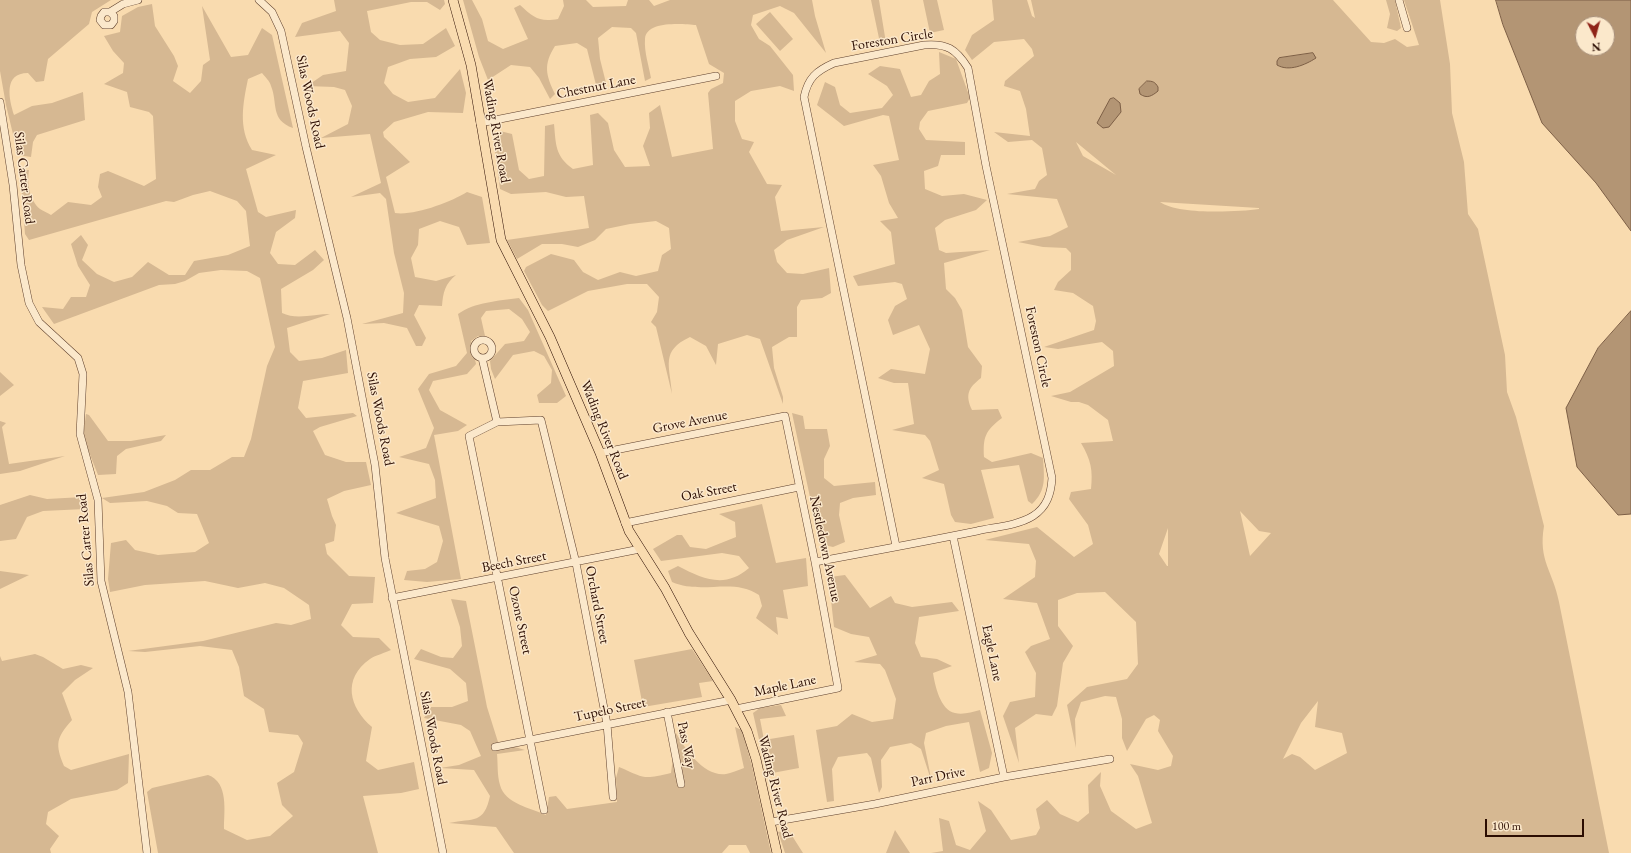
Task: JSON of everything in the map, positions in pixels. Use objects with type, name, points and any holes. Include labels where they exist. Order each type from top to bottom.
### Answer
[{"type":"main road","name":"Wading River Road","points":[[453,0],[471,65],[501,240],[550,337],[600,453],[625,523],[665,588],[689,634],[731,700],[748,731],[771,822],[777,853]]},
{"type":"street","points":[[110,12],[123,4],[138,0]]},
{"type":"street","name":"Silas Woods Road","points":[[259,0],[272,12],[281,31],[306,147],[347,318],[376,465],[385,558],[392,598],[443,853]]},
{"type":"street","points":[[1399,0],[1406,28]]},
{"type":"street","name":"Foreston Circle","points":[[815,562],[954,536],[1023,521],[1033,516],[1048,501],[1051,492],[1052,478],[986,166],[968,68],[961,57],[952,49],[939,44],[924,45],[834,63],[821,69],[812,76],[806,86],[804,97],[896,546]]},
{"type":"street","name":"Chestnut Lane","points":[[480,124],[716,76]]},
{"type":"street","name":"Silas Carter Road","points":[[0,102],[13,184],[21,265],[29,303],[39,322],[78,358],[84,374],[80,434],[98,500],[101,581],[128,692],[147,853]]},
{"type":"street","points":[[482,358],[497,422]]},
{"type":"street","name":"Grove Avenue","points":[[600,453],[785,416]]},
{"type":"street","name":"Nestledown Avenue","points":[[785,416],[815,562],[838,688]]},
{"type":"street","name":"Orchard Street","points":[[497,422],[541,420],[576,563],[607,724],[613,797]]},
{"type":"street","name":"Ozone Street","points":[[497,422],[469,436],[544,810]]},
{"type":"street","name":"Oak Street","points":[[625,523],[799,487]]},
{"type":"street","name":"Eagle Lane","points":[[954,536],[1004,777]]},
{"type":"street","name":"Beech Street","points":[[392,598],[576,563],[640,549]]},
{"type":"street","name":"Maple Lane","points":[[736,709],[838,688]]},
{"type":"street","name":"Tupelo Street","points":[[495,747],[731,700]]},
{"type":"street","name":"Pass Way","points":[[667,712],[681,784]]},
{"type":"street","name":"Parr Drive","points":[[771,822],[875,804],[1004,777],[1110,758]]},
{"type":"shaded area","points":[[0,0],[111,0],[92,12],[89,24],[48,59],[44,81],[36,82],[28,73],[20,74],[11,82],[10,95],[14,115],[32,106],[52,103],[83,92],[85,120],[37,135],[33,142],[31,157],[18,155],[6,105],[0,71]]},
{"type":"shaded area","points":[[334,0],[444,0],[445,4],[440,10],[427,2],[411,2],[367,11],[371,32],[380,40],[400,45],[423,44],[446,28],[455,46],[436,57],[410,59],[388,67],[384,83],[393,94],[408,102],[435,98],[460,69],[466,93],[463,113],[428,112],[394,122],[383,132],[384,137],[410,162],[386,177],[395,213],[422,210],[452,200],[467,192],[482,197],[490,243],[467,245],[459,227],[440,221],[419,229],[418,245],[411,258],[415,277],[436,281],[456,275],[445,289],[442,306],[419,305],[414,315],[426,338],[422,346],[416,346],[407,328],[384,323],[362,324],[403,313],[404,293],[394,253],[386,199],[380,193],[351,197],[381,183],[370,134],[321,138],[348,124],[352,106],[345,90],[334,87],[307,86],[323,75],[346,71],[349,43],[340,31],[295,37],[302,23],[336,11]]},
{"type":"shaded area","points":[[463,0],[472,0],[482,19],[488,41],[503,49],[528,39],[514,8],[520,5],[533,16],[546,20],[558,19],[564,6],[563,0],[586,0],[593,7],[626,6],[628,0],[649,0],[654,6],[670,0],[812,0],[826,53],[794,13],[780,6],[753,15],[751,25],[759,39],[770,46],[793,75],[794,91],[780,86],[751,91],[735,101],[735,121],[742,139],[754,142],[749,152],[767,184],[782,185],[775,197],[781,231],[824,227],[787,240],[774,250],[777,262],[787,273],[803,274],[829,268],[831,293],[822,298],[801,300],[797,307],[797,337],[789,337],[772,347],[774,368],[783,397],[783,404],[760,339],[747,335],[718,344],[716,365],[706,346],[690,337],[681,342],[674,348],[669,360],[672,394],[656,327],[651,322],[657,312],[659,297],[647,284],[627,284],[588,291],[548,311],[542,305],[524,271],[526,267],[551,254],[574,260],[583,272],[598,280],[620,272],[636,276],[658,271],[662,255],[671,249],[669,228],[656,221],[630,224],[606,229],[595,240],[578,247],[562,244],[542,244],[517,259],[507,240],[589,228],[584,196],[566,197],[546,192],[511,194],[500,189],[494,144],[500,131],[512,134],[519,170],[529,179],[544,176],[545,126],[554,124],[558,150],[567,164],[573,169],[593,165],[590,115],[598,113],[608,123],[614,150],[625,167],[650,166],[643,146],[650,128],[649,113],[660,105],[672,157],[713,149],[708,93],[711,89],[723,83],[724,73],[709,64],[696,25],[666,24],[658,26],[647,33],[645,39],[645,49],[651,78],[645,81],[636,33],[631,28],[612,27],[598,38],[600,59],[606,83],[596,85],[587,49],[577,43],[555,46],[547,65],[548,75],[555,94],[550,99],[539,78],[530,67],[511,65],[488,80],[479,57]]},
{"type":"shaded area","points":[[871,0],[879,0],[886,43],[880,43]]},
{"type":"shaded area","points":[[923,0],[937,0],[944,30],[930,33]]},
{"type":"shaded area","points":[[992,0],[1027,0],[1032,16],[1035,18],[1031,0],[1333,0],[1371,42],[1384,43],[1395,39],[1407,47],[1419,45],[1404,0],[1440,0],[1450,64],[1452,113],[1464,162],[1468,214],[1478,229],[1505,355],[1507,392],[1516,417],[1544,526],[1543,548],[1547,566],[1559,602],[1609,853],[931,853],[943,851],[939,818],[949,821],[956,845],[970,850],[986,831],[978,801],[991,810],[1011,840],[1036,835],[1040,828],[1036,809],[1047,800],[1060,814],[1078,822],[1089,813],[1088,785],[1101,772],[1100,786],[1111,811],[1136,829],[1152,823],[1138,776],[1130,764],[1158,770],[1171,766],[1173,756],[1158,731],[1160,720],[1154,715],[1146,719],[1127,751],[1122,738],[1122,719],[1116,697],[1105,696],[1081,702],[1075,719],[1076,748],[1067,705],[1087,687],[1127,679],[1138,664],[1136,622],[1105,592],[1077,593],[1058,600],[1058,626],[1073,646],[1063,663],[1057,706],[1052,716],[1036,714],[1015,728],[1019,763],[1003,716],[1010,702],[1035,697],[1036,673],[1025,652],[1031,646],[1050,639],[1037,603],[1003,599],[1035,577],[1036,561],[1029,544],[985,540],[1037,527],[1074,557],[1093,544],[1088,525],[1069,499],[1071,492],[1091,489],[1092,476],[1090,465],[1081,443],[1113,441],[1108,420],[1088,405],[1051,396],[1070,392],[1114,366],[1113,351],[1102,342],[1058,349],[1044,347],[1094,330],[1096,321],[1093,306],[1073,293],[1054,290],[1058,282],[1071,270],[1071,253],[1066,248],[1043,247],[1018,242],[1050,236],[1068,227],[1057,199],[1007,194],[1035,189],[1039,181],[1047,175],[1042,148],[1032,140],[1008,142],[994,132],[1030,136],[1026,109],[1020,91],[1004,86],[1005,81],[1034,56],[1032,49],[1024,39],[994,42],[972,60],[965,50],[972,35],[994,20]],"holes":[[[1076,142],[1116,175],[1083,156]],[[1160,202],[1259,209],[1208,212],[1193,211],[1169,206]],[[1240,511],[1259,531],[1271,533],[1250,556]],[[1168,528],[1168,566],[1159,554]],[[1318,701],[1315,727],[1342,733],[1347,753],[1315,770],[1300,757],[1292,754],[1283,759],[1301,723]]]},
{"type":"shaded area","points":[[1386,0],[1395,0],[1401,28],[1397,31],[1387,28],[1390,14]]},
{"type":"shaded area","points":[[1496,0],[1631,0],[1631,231],[1596,183],[1542,123],[1503,25]]},
{"type":"shaded area","points":[[152,4],[155,26],[174,56],[178,66],[173,81],[190,93],[201,81],[203,65],[210,60],[202,6],[231,57],[248,55],[262,28],[272,35],[293,128],[286,125],[278,116],[269,81],[262,73],[248,79],[243,106],[243,124],[248,142],[252,150],[276,155],[246,169],[258,212],[266,217],[296,210],[295,218],[276,232],[270,253],[278,264],[295,265],[315,250],[324,260],[313,270],[281,289],[282,313],[293,316],[330,314],[287,328],[290,352],[299,361],[322,358],[346,350],[348,373],[303,381],[298,408],[306,418],[353,413],[357,416],[320,427],[313,431],[325,455],[346,462],[366,462],[371,485],[344,491],[327,499],[336,525],[334,541],[325,544],[327,554],[349,576],[375,577],[373,603],[352,604],[341,625],[353,637],[379,638],[391,650],[370,659],[355,675],[352,684],[354,702],[358,711],[372,727],[366,761],[378,770],[414,762],[419,789],[401,793],[363,796],[378,853],[158,853],[147,792],[152,788],[208,775],[215,779],[222,791],[224,798],[224,829],[247,840],[270,836],[293,816],[282,805],[277,783],[294,772],[303,743],[298,735],[269,732],[264,709],[244,696],[239,667],[232,650],[200,646],[145,652],[128,651],[203,641],[276,623],[291,625],[311,619],[309,605],[284,588],[265,583],[238,588],[205,581],[145,585],[110,592],[108,579],[111,543],[126,540],[135,550],[158,555],[195,552],[209,543],[197,514],[178,513],[167,506],[147,501],[110,503],[102,498],[144,492],[175,480],[191,470],[210,470],[232,457],[244,457],[251,439],[267,366],[275,347],[260,278],[247,271],[221,270],[199,273],[185,281],[175,284],[159,285],[54,324],[42,307],[63,309],[71,297],[86,297],[90,285],[78,266],[71,244],[81,235],[88,245],[82,260],[97,274],[114,282],[132,277],[148,262],[169,275],[185,275],[194,261],[228,255],[250,246],[246,211],[237,201],[210,191],[174,202],[166,201],[29,240],[25,234],[20,170],[29,170],[28,180],[33,201],[40,209],[51,215],[68,202],[91,205],[102,197],[98,187],[100,174],[108,171],[144,186],[156,179],[153,116],[149,112],[130,107],[127,92],[104,84],[123,73],[124,63],[113,51],[104,36],[120,32],[122,16],[138,7]]},
{"type":"shaded area","points":[[770,12],[793,39],[780,51],[756,24]]},
{"type":"shaded area","points":[[939,52],[956,59],[970,98],[967,103],[928,111],[920,122],[919,129],[926,140],[965,142],[965,155],[941,155],[938,166],[924,171],[925,189],[942,196],[964,194],[987,200],[976,210],[945,220],[935,228],[939,250],[946,253],[990,250],[944,263],[946,289],[955,298],[962,310],[968,347],[982,366],[981,378],[973,385],[969,392],[968,396],[970,405],[972,410],[998,409],[1002,418],[986,435],[984,457],[992,462],[1031,453],[1043,458],[1044,483],[1040,494],[1032,504],[1028,501],[1019,465],[981,470],[994,518],[971,524],[955,522],[951,515],[944,484],[922,478],[939,470],[930,441],[925,435],[892,430],[914,424],[908,383],[894,383],[878,378],[891,369],[925,374],[930,349],[919,325],[893,335],[888,320],[895,306],[907,299],[902,284],[895,282],[858,286],[853,276],[895,264],[891,232],[880,221],[898,218],[889,203],[881,176],[873,165],[899,160],[889,116],[883,115],[844,126],[817,105],[825,82],[835,87],[840,105],[850,113],[882,108],[893,95],[887,86],[868,74],[880,66],[900,69],[911,97],[921,95],[929,81],[940,74]]},
{"type":"shaded area","points":[[1313,53],[1316,58],[1297,67],[1287,68],[1277,65],[1279,58]]},
{"type":"shaded area","points":[[1147,81],[1154,82],[1158,87],[1158,91],[1147,97],[1140,94],[1139,89]]},
{"type":"shaded area","points":[[1114,98],[1120,103],[1121,112],[1109,127],[1103,128],[1097,123],[1110,99]]},
{"type":"shaded area","points":[[519,298],[528,310],[566,396],[557,403],[539,403],[537,395],[551,383],[552,370],[544,356],[534,351],[513,355],[495,379],[490,361],[505,344],[524,341],[530,332],[522,319],[509,309],[486,311],[481,318],[485,336],[478,336],[471,341],[476,364],[467,374],[433,381],[429,390],[440,410],[467,425],[458,431],[434,435],[461,579],[427,582],[404,580],[407,571],[425,569],[437,562],[443,541],[439,526],[396,513],[436,498],[435,480],[429,464],[399,457],[426,448],[434,428],[418,389],[429,374],[456,366],[467,353],[458,314],[479,304]]},
{"type":"shaded area","points":[[1631,311],[1631,514],[1618,515],[1577,467],[1566,408],[1598,348]]},
{"type":"shaded area","points":[[0,372],[14,385],[0,396]]},
{"type":"shaded area","points":[[792,413],[803,416],[805,429],[827,429],[830,446],[824,459],[824,478],[834,486],[875,482],[876,495],[853,498],[840,503],[839,515],[845,542],[833,547],[820,544]]},
{"type":"shaded area","points":[[86,414],[89,415],[108,441],[131,441],[166,435],[161,441],[126,449],[117,456],[116,474],[98,475],[83,437]]},
{"type":"shaded area","points":[[0,421],[6,423],[2,427],[9,464],[65,456],[20,471],[0,474]]},
{"type":"shaded area","points":[[30,495],[47,499],[83,497],[85,509],[43,511],[27,517],[16,539],[0,541],[0,505]]},
{"type":"shaded area","points":[[762,504],[776,563],[806,558],[808,586],[783,590],[788,619],[776,617],[778,635],[756,618],[762,606],[759,595],[739,587],[683,586],[672,582],[668,571],[678,566],[705,578],[723,580],[740,574],[749,568],[739,556],[722,553],[661,561],[653,549],[677,535],[682,535],[690,547],[706,549],[736,537],[735,522],[719,514]]},
{"type":"shaded area","points":[[0,571],[29,575],[0,589]]},
{"type":"shaded area","points":[[845,575],[870,608],[891,596],[895,603],[912,607],[952,602],[959,611],[919,617],[915,643],[921,657],[937,659],[952,666],[933,673],[939,696],[946,707],[950,711],[958,714],[980,710],[992,753],[989,768],[980,772],[969,722],[946,726],[926,733],[924,743],[932,783],[921,749],[911,743],[890,747],[881,760],[882,787],[879,793],[871,758],[867,753],[838,757],[832,769],[834,801],[827,802],[816,730],[837,726],[852,714],[872,722],[893,719],[896,699],[885,670],[880,664],[854,662],[877,655],[869,637],[851,634],[834,627],[830,577]]},
{"type":"shaded area","points":[[451,599],[466,601],[487,707],[498,742],[525,750],[497,754],[499,781],[507,797],[519,804],[546,815],[549,797],[556,796],[567,809],[617,802],[616,778],[619,767],[644,777],[654,777],[671,773],[676,733],[690,754],[703,767],[718,774],[730,773],[744,768],[735,727],[742,730],[752,766],[771,853],[750,853],[746,845],[729,845],[722,853],[514,853],[496,827],[449,823],[471,820],[481,816],[488,805],[490,796],[474,770],[440,768],[459,765],[481,756],[470,731],[461,725],[424,718],[431,707],[452,707],[468,701],[466,683],[450,669],[414,659],[421,649],[441,657],[453,658],[462,646],[460,627]]},
{"type":"shaded area","points":[[692,649],[713,681],[699,683],[702,697],[643,707],[634,660]]},
{"type":"shaded area","points":[[35,654],[63,669],[81,665],[93,668],[75,680],[62,693],[72,720],[60,737],[58,747],[64,766],[71,770],[129,754],[128,783],[117,790],[71,799],[48,812],[46,824],[59,836],[50,849],[51,853],[0,853],[0,656],[2,661]]},
{"type":"shaded area","points":[[781,705],[786,716],[760,719],[764,740],[794,735],[799,768],[767,774],[753,713],[760,708]]},
{"type":"shaded area","points":[[789,830],[803,853],[785,853],[778,832]]},
{"type":"shaded area","points":[[895,830],[910,853],[886,853]]}]
